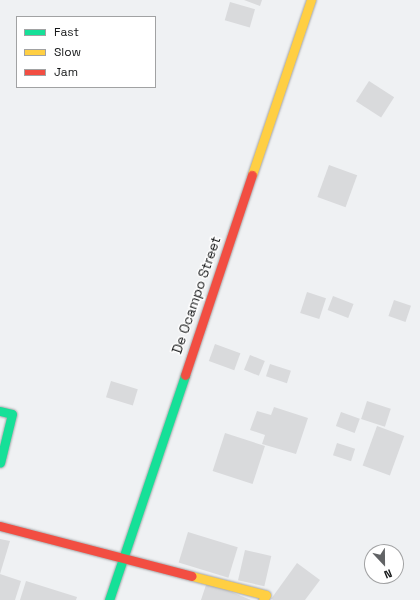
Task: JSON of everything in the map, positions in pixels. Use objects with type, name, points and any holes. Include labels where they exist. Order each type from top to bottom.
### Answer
[{"type":"street","name":"De Ocampo Street","points":[[109,600],[311,0]]},
{"type":"street","points":[[0,411],[12,414],[0,463]]},
{"type":"street","points":[[0,526],[122,559],[266,595],[263,600]]},
{"type":"building","points":[[244,0],[262,0],[260,6]]},
{"type":"building","points":[[230,2],[255,9],[250,27],[225,20]]},
{"type":"building","points":[[369,81],[394,97],[381,117],[356,101]]},
{"type":"building","points":[[329,165],[357,175],[346,207],[317,197]]},
{"type":"building","points":[[307,292],[326,298],[319,319],[300,313]]},
{"type":"building","points":[[333,296],[354,304],[348,318],[328,310]]},
{"type":"building","points":[[394,300],[411,306],[405,322],[388,316]]},
{"type":"building","points":[[215,344],[240,353],[234,370],[209,361]]},
{"type":"building","points":[[250,355],[265,361],[259,376],[244,370]]},
{"type":"building","points":[[270,364],[291,371],[287,383],[266,376]]},
{"type":"building","points":[[111,381],[138,389],[133,405],[106,397]]},
{"type":"building","points":[[367,401],[391,409],[385,427],[361,419]]},
{"type":"building","points":[[274,407],[308,418],[296,454],[262,444],[265,435],[250,430],[257,411],[271,415]]},
{"type":"building","points":[[341,412],[360,419],[355,433],[336,426]]},
{"type":"building","points":[[377,426],[404,436],[390,475],[363,465]]},
{"type":"building","points":[[225,433],[265,446],[253,484],[213,471]]},
{"type":"building","points":[[337,443],[355,449],[351,461],[333,455]]},
{"type":"building","points":[[188,532],[238,547],[228,578],[179,563]]},
{"type":"building","points":[[0,539],[10,541],[0,574]]},
{"type":"building","points":[[245,550],[271,556],[264,586],[238,580]]},
{"type":"building","points":[[297,563],[320,580],[305,600],[271,599]]},
{"type":"building","points":[[0,574],[21,581],[15,600],[0,600]]},
{"type":"building","points":[[26,581],[77,597],[76,600],[20,600]]},
{"type":"building","points":[[207,582],[251,600],[201,600]]},
{"type":"traffic: fast","points":[[109,600],[185,375]]},
{"type":"traffic: fast","points":[[0,411],[12,414],[0,463]]},
{"type":"traffic: slow","points":[[252,175],[311,0]]},
{"type":"traffic: slow","points":[[192,576],[266,595],[263,600]]},
{"type":"traffic: jam","points":[[185,375],[252,175]]},
{"type":"traffic: jam","points":[[0,526],[192,576]]}]
